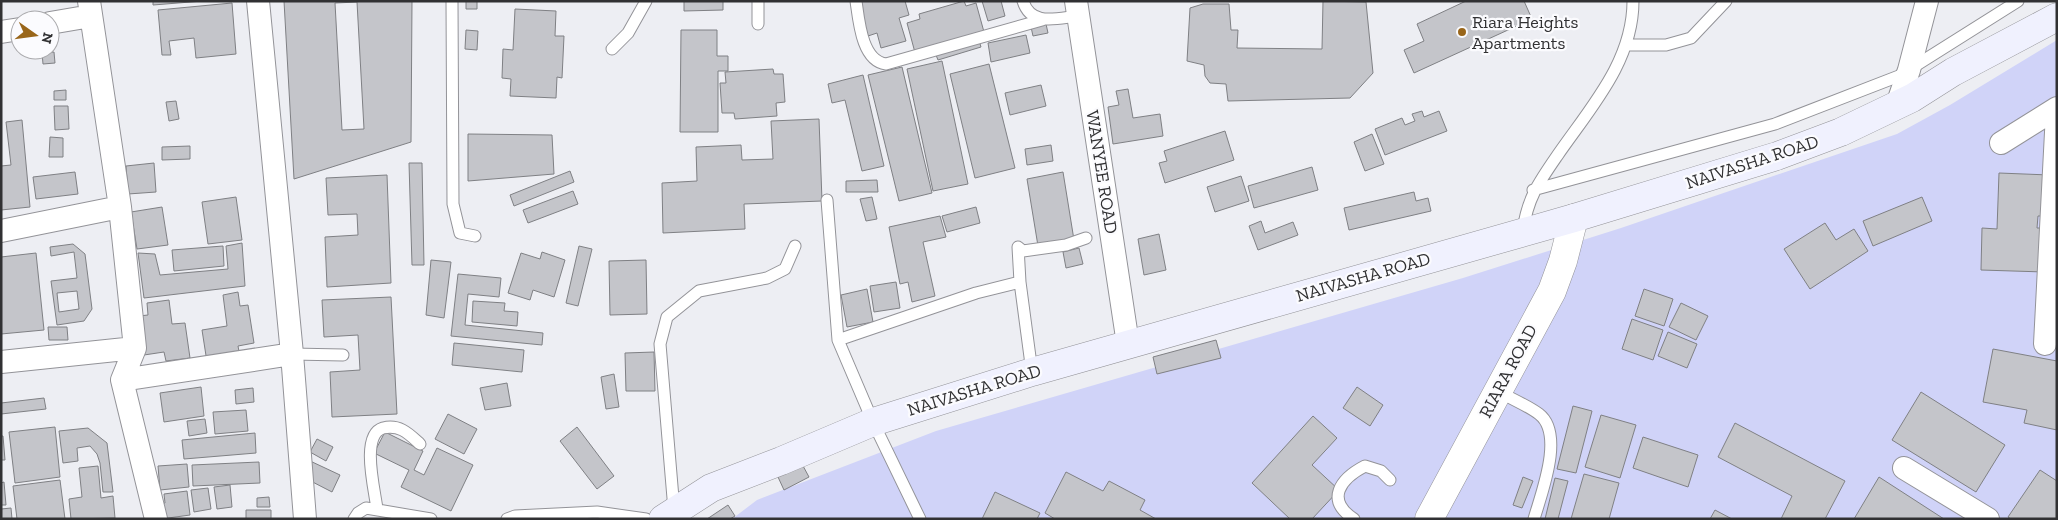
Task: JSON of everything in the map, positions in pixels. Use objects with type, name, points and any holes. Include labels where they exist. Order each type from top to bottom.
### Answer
[{"type":"main road","name":"NAIVASHA ROAD","points":[[668,515],[711,488],[873,422],[1032,372],[1523,233],[1777,156],[1841,132],[1897,105],[1953,72],[2057,17]]},
{"type":"street","points":[[258,1],[292,354],[305,519]]},
{"type":"street","points":[[1897,105],[1909,70],[1927,1]]},
{"type":"street","name":"WANYEE ROAD","points":[[1077,8],[1128,344]]},
{"type":"street","points":[[60,20],[90,9],[120,207],[135,348],[122,380],[150,518]]},
{"type":"street","points":[[2001,142],[2057,108]]},
{"type":"street","points":[[2045,344],[2057,113]]},
{"type":"street","points":[[1,231],[120,207]]},
{"type":"street","name":"RIARA ROAD","points":[[1429,519],[1552,291],[1563,262],[1574,218]]},
{"type":"street","points":[[1,362],[135,348]]},
{"type":"street","points":[[122,380],[292,354]]},
{"type":"street","points":[[1904,468],[1988,519]]},
{"type":"lane","points":[[452,1],[453,204],[460,233],[475,236]]},
{"type":"lane","points":[[612,49],[628,33],[646,1]]},
{"type":"lane","points":[[758,1],[758,24]]},
{"type":"lane","points":[[856,1],[859,22],[870,56],[877,63],[886,64],[1042,20],[1077,8]]},
{"type":"lane","points":[[1023,1],[1027,11],[1033,18],[1042,20]]},
{"type":"lane","points":[[1523,233],[1525,213],[1534,190],[1615,72],[1627,45],[1631,29],[1633,1]]},
{"type":"lane","points":[[1627,45],[1666,45],[1691,38],[1726,1]]},
{"type":"lane","points":[[1534,190],[1775,124],[1899,76],[2018,1]]},
{"type":"lane","points":[[827,200],[831,271],[838,340],[873,422],[920,519]]},
{"type":"lane","points":[[1032,372],[1020,282],[1018,247],[1023,251],[1066,245],[1086,238]]},
{"type":"lane","points":[[668,515],[660,344],[667,317],[699,291],[766,278],[785,269],[795,246]]},
{"type":"lane","points":[[838,340],[976,293],[1020,282]]},
{"type":"lane","points":[[292,354],[343,356]]},
{"type":"lane","points":[[1498,391],[1540,415],[1548,427],[1550,455],[1534,519]]},
{"type":"lane","points":[[377,509],[370,462],[374,435],[380,429],[391,426],[405,431],[420,444]]},
{"type":"lane","points":[[1354,519],[1345,513],[1338,504],[1337,498],[1340,489],[1348,478],[1365,466],[1381,471],[1390,480]]},
{"type":"lane","points":[[354,519],[358,513],[366,508],[427,518]]},
{"type":"lane","points":[[507,519],[515,516],[597,512],[646,519]]},
{"type":"shaded area","points":[[2057,40],[2057,519],[732,519],[757,500],[936,431],[1463,278],[1621,228],[1897,134],[1950,105]]},
{"type":"building","points":[[153,1],[203,1],[153,5]]},
{"type":"building","points":[[284,1],[412,1],[411,142],[294,179]],"holes":[[[357,2],[364,129],[342,130],[335,3]]]},
{"type":"building","points":[[466,1],[477,1],[477,9],[466,9]]},
{"type":"building","points":[[684,1],[723,1],[723,10],[684,11]]},
{"type":"building","points":[[863,1],[905,1],[909,15],[899,18],[906,41],[881,48],[877,33],[868,36],[858,3]]},
{"type":"building","points":[[964,1],[966,6],[976,3],[984,32],[977,34],[981,47],[938,60],[936,55],[917,60],[907,23],[920,19],[919,14]]},
{"type":"building","points":[[982,1],[1001,1],[1005,16],[988,21]]},
{"type":"building","points":[[1323,1],[1366,2],[1373,73],[1350,98],[1228,101],[1226,84],[1210,83],[1205,76],[1204,65],[1187,61],[1190,8],[1203,4],[1229,4],[1231,30],[1238,30],[1237,48],[1322,49]]},
{"type":"building","name":"Riara Heights Apartments","points":[[1466,1],[1524,1],[1532,19],[1414,73],[1404,50],[1424,41],[1417,24]]},
{"type":"building","points":[[232,3],[236,54],[196,58],[194,38],[169,41],[171,55],[162,55],[158,10]]},
{"type":"building","points":[[515,9],[556,11],[555,36],[564,36],[562,78],[557,77],[556,98],[510,96],[511,79],[502,78],[503,49],[513,50]]},
{"type":"building","points":[[1046,24],[1048,33],[1033,36],[1031,27]]},
{"type":"building","points":[[466,30],[478,31],[477,50],[465,49]]},
{"type":"building","points":[[681,30],[717,30],[717,56],[728,56],[728,71],[718,71],[718,132],[680,132]]},
{"type":"building","points":[[1026,35],[1030,53],[991,62],[988,43]]},
{"type":"building","points":[[43,60],[55,60],[55,63],[43,64]]},
{"type":"building","points":[[942,61],[968,184],[933,191],[907,69]]},
{"type":"building","points":[[989,64],[1015,168],[975,178],[950,74]]},
{"type":"building","points":[[902,67],[932,193],[899,201],[868,75]]},
{"type":"building","points":[[773,69],[774,74],[783,74],[785,102],[776,103],[777,116],[735,119],[734,113],[722,113],[720,83],[726,83],[725,72]]},
{"type":"building","points":[[863,75],[884,166],[862,171],[845,100],[832,103],[828,84]]},
{"type":"building","points":[[1041,85],[1046,106],[1010,115],[1005,93]]},
{"type":"building","points":[[1128,89],[1133,118],[1160,114],[1163,136],[1113,144],[1108,107],[1119,105],[1116,91]]},
{"type":"building","points":[[66,90],[66,100],[54,100],[54,91]]},
{"type":"building","points":[[176,101],[179,119],[169,121],[166,102]]},
{"type":"building","points":[[54,106],[68,106],[69,129],[55,130]]},
{"type":"building","points":[[1422,111],[1424,117],[1439,111],[1447,131],[1385,155],[1375,129],[1402,118],[1405,125],[1415,121],[1412,114]]},
{"type":"building","points":[[819,119],[822,201],[744,204],[745,229],[663,233],[662,183],[697,181],[696,147],[741,145],[742,160],[773,159],[771,121]]},
{"type":"building","points":[[22,120],[30,207],[1,210],[1,166],[11,165],[6,122]]},
{"type":"building","points":[[1225,131],[1234,160],[1165,183],[1159,163],[1167,161],[1164,151]]},
{"type":"building","points":[[468,134],[552,135],[554,174],[468,181]]},
{"type":"building","points":[[1372,134],[1384,164],[1365,171],[1354,142]]},
{"type":"building","points":[[50,137],[63,138],[63,157],[49,157]]},
{"type":"building","points":[[1051,145],[1053,161],[1027,165],[1025,149]]},
{"type":"building","points":[[190,146],[190,159],[162,160],[162,147]]},
{"type":"building","points":[[154,163],[156,192],[128,194],[126,166]]},
{"type":"building","points":[[409,163],[422,163],[424,265],[412,265]]},
{"type":"building","points":[[1312,167],[1318,190],[1254,208],[1248,186]]},
{"type":"building","points":[[570,171],[574,182],[514,206],[510,195]]},
{"type":"building","points":[[75,172],[78,194],[36,199],[33,177]]},
{"type":"building","points":[[1063,172],[1074,240],[1038,246],[1027,179]]},
{"type":"building","points":[[1999,173],[2049,175],[2048,216],[2038,216],[2037,228],[2046,228],[2044,272],[1981,270],[1982,228],[1997,229]]},
{"type":"building","points":[[387,175],[391,283],[327,287],[325,237],[358,235],[357,214],[328,215],[326,178]]},
{"type":"building","points":[[1241,176],[1249,201],[1215,212],[1207,187]]},
{"type":"building","points":[[877,180],[878,192],[846,192],[846,181]]},
{"type":"building","points":[[573,191],[578,204],[528,223],[523,210]]},
{"type":"building","points":[[1414,192],[1416,201],[1428,198],[1431,211],[1349,230],[1344,208]]},
{"type":"building","points":[[236,197],[242,240],[208,244],[202,202]]},
{"type":"building","points":[[872,197],[877,219],[866,221],[860,199]]},
{"type":"building","points":[[1922,197],[1932,221],[1873,246],[1863,221]]},
{"type":"building","points":[[162,207],[168,245],[137,249],[131,212]]},
{"type":"building","points":[[976,207],[980,223],[947,232],[942,216]]},
{"type":"building","points":[[940,216],[946,237],[923,242],[935,296],[912,302],[908,282],[900,284],[889,227]]},
{"type":"building","points":[[1261,221],[1265,233],[1293,222],[1298,235],[1258,250],[1249,226]]},
{"type":"building","points":[[1825,223],[1836,240],[1854,229],[1868,251],[1810,289],[1784,249]]},
{"type":"building","points":[[1159,234],[1166,270],[1144,275],[1138,239]]},
{"type":"building","points":[[242,243],[245,286],[144,298],[138,253],[155,254],[160,275],[228,269],[226,246]]},
{"type":"building","points":[[73,244],[85,254],[92,309],[84,321],[57,325],[51,281],[77,278],[74,252],[51,256],[50,247]],"holes":[[[77,291],[79,309],[59,312],[57,293]]]},
{"type":"building","points":[[223,246],[224,266],[174,271],[172,250]]},
{"type":"building","points":[[579,246],[592,249],[578,306],[566,303]]},
{"type":"building","points":[[1079,248],[1083,264],[1066,268],[1063,252]]},
{"type":"building","points":[[542,252],[565,260],[554,297],[533,290],[530,300],[508,293],[521,253],[540,259]]},
{"type":"building","points":[[36,253],[44,330],[1,334],[1,257]]},
{"type":"building","points":[[431,260],[451,262],[444,318],[426,315]]},
{"type":"building","points":[[646,260],[647,314],[610,315],[609,261]]},
{"type":"building","points":[[458,274],[501,278],[499,297],[468,294],[465,325],[543,333],[542,345],[451,336]]},
{"type":"building","points":[[896,282],[900,308],[874,312],[870,286]]},
{"type":"building","points":[[867,289],[873,322],[847,327],[841,295]]},
{"type":"building","points":[[1644,289],[1673,299],[1664,326],[1635,316]]},
{"type":"building","points":[[238,292],[240,306],[248,305],[254,343],[238,346],[240,357],[207,362],[202,330],[227,326],[223,295]]},
{"type":"building","points":[[391,297],[397,414],[332,417],[330,372],[360,370],[358,335],[324,337],[322,300]]},
{"type":"building","points":[[169,300],[172,324],[185,323],[190,358],[166,361],[164,352],[144,355],[139,316],[148,315],[147,303]]},
{"type":"building","points":[[473,301],[505,303],[504,311],[518,312],[517,326],[472,322]]},
{"type":"building","points":[[1681,303],[1708,316],[1696,340],[1669,327]]},
{"type":"building","points":[[1632,319],[1663,330],[1653,360],[1622,349]]},
{"type":"building","points":[[48,327],[67,327],[68,340],[49,340]]},
{"type":"building","points":[[1668,332],[1697,344],[1687,368],[1658,356]]},
{"type":"building","points":[[1216,340],[1221,358],[1157,374],[1153,357]]},
{"type":"building","points":[[454,343],[524,350],[522,372],[452,365]]},
{"type":"building","points":[[1993,349],[2057,361],[2057,430],[2024,423],[2027,410],[1983,402]]},
{"type":"building","points":[[654,352],[655,391],[626,391],[625,353]]},
{"type":"building","points":[[614,374],[619,407],[606,409],[601,377]]},
{"type":"building","points":[[507,383],[511,406],[485,410],[480,388]]},
{"type":"building","points":[[201,387],[204,416],[164,422],[160,393]]},
{"type":"building","points":[[1357,387],[1383,405],[1370,426],[1343,408]]},
{"type":"building","points":[[253,388],[254,402],[236,404],[235,390]]},
{"type":"building","points":[[1921,392],[2005,445],[1976,492],[1892,440]]},
{"type":"building","points":[[44,398],[46,409],[1,414],[1,403]]},
{"type":"building","points":[[1573,406],[1592,411],[1576,473],[1557,469]]},
{"type":"building","points":[[246,410],[248,431],[215,434],[213,412]]},
{"type":"building","points":[[448,414],[477,429],[464,454],[435,439]]},
{"type":"building","points":[[1601,415],[1636,425],[1620,478],[1585,467]]},
{"type":"building","points":[[1313,416],[1337,438],[1312,465],[1339,490],[1312,519],[1290,519],[1252,483]]},
{"type":"building","points":[[205,419],[207,433],[189,436],[187,421]]},
{"type":"building","points":[[1735,423],[1845,481],[1825,519],[1781,519],[1792,496],[1718,457]]},
{"type":"building","points":[[55,427],[60,477],[15,483],[9,432]]},
{"type":"building","points":[[577,427],[614,476],[597,489],[560,441]]},
{"type":"building","points":[[88,428],[107,443],[113,492],[103,492],[100,463],[97,454],[90,446],[77,448],[78,461],[63,463],[59,431]]},
{"type":"building","points":[[385,432],[423,451],[414,470],[424,475],[437,448],[473,465],[451,511],[401,487],[409,470],[374,453]]},
{"type":"building","points":[[255,433],[256,453],[184,459],[182,440]]},
{"type":"building","points":[[1,436],[3,436],[5,460],[1,460]]},
{"type":"building","points":[[1643,437],[1698,455],[1688,487],[1633,468]]},
{"type":"building","points":[[317,439],[333,447],[326,461],[310,452]]},
{"type":"building","points":[[308,460],[340,475],[332,492],[301,476]]},
{"type":"building","points":[[259,462],[260,483],[193,486],[192,465]]},
{"type":"building","points":[[187,464],[189,487],[160,490],[158,466]]},
{"type":"building","points":[[802,464],[809,477],[784,490],[778,477]]},
{"type":"building","points":[[98,466],[101,498],[113,496],[115,518],[71,519],[69,499],[82,497],[79,468]]},
{"type":"building","points":[[2040,470],[2057,481],[2057,519],[2011,519],[2008,517]]},
{"type":"building","points":[[1066,472],[1103,491],[1109,481],[1145,500],[1140,510],[1156,519],[1055,519],[1045,513]]},
{"type":"building","points":[[1584,474],[1619,483],[1609,519],[1571,519]]},
{"type":"building","points":[[1523,477],[1533,481],[1522,508],[1513,505]]},
{"type":"building","points":[[1879,477],[1944,519],[1854,519]]},
{"type":"building","points":[[1555,478],[1568,481],[1558,519],[1545,519]]},
{"type":"building","points":[[60,480],[65,519],[17,519],[13,486]]},
{"type":"building","points":[[4,482],[6,505],[1,505],[1,483]]},
{"type":"building","points":[[230,485],[232,507],[217,509],[214,487]]},
{"type":"building","points":[[208,488],[211,509],[194,512],[191,490]]},
{"type":"building","points":[[187,491],[190,515],[161,519],[159,504],[165,503],[164,494]]},
{"type":"building","points":[[995,492],[1040,513],[1037,519],[982,519]]},
{"type":"building","points":[[269,497],[270,507],[257,507],[257,498]]},
{"type":"building","points":[[728,505],[735,516],[730,519],[707,519]]},
{"type":"building","points":[[11,508],[12,519],[1,519],[1,509]]},
{"type":"building","points":[[246,510],[271,510],[271,519],[246,519]]},
{"type":"building","points":[[1715,510],[1732,519],[1710,519]]},
{"type":"place","name":"Riara Heights Apartments","points":[[1462,32]]}]
